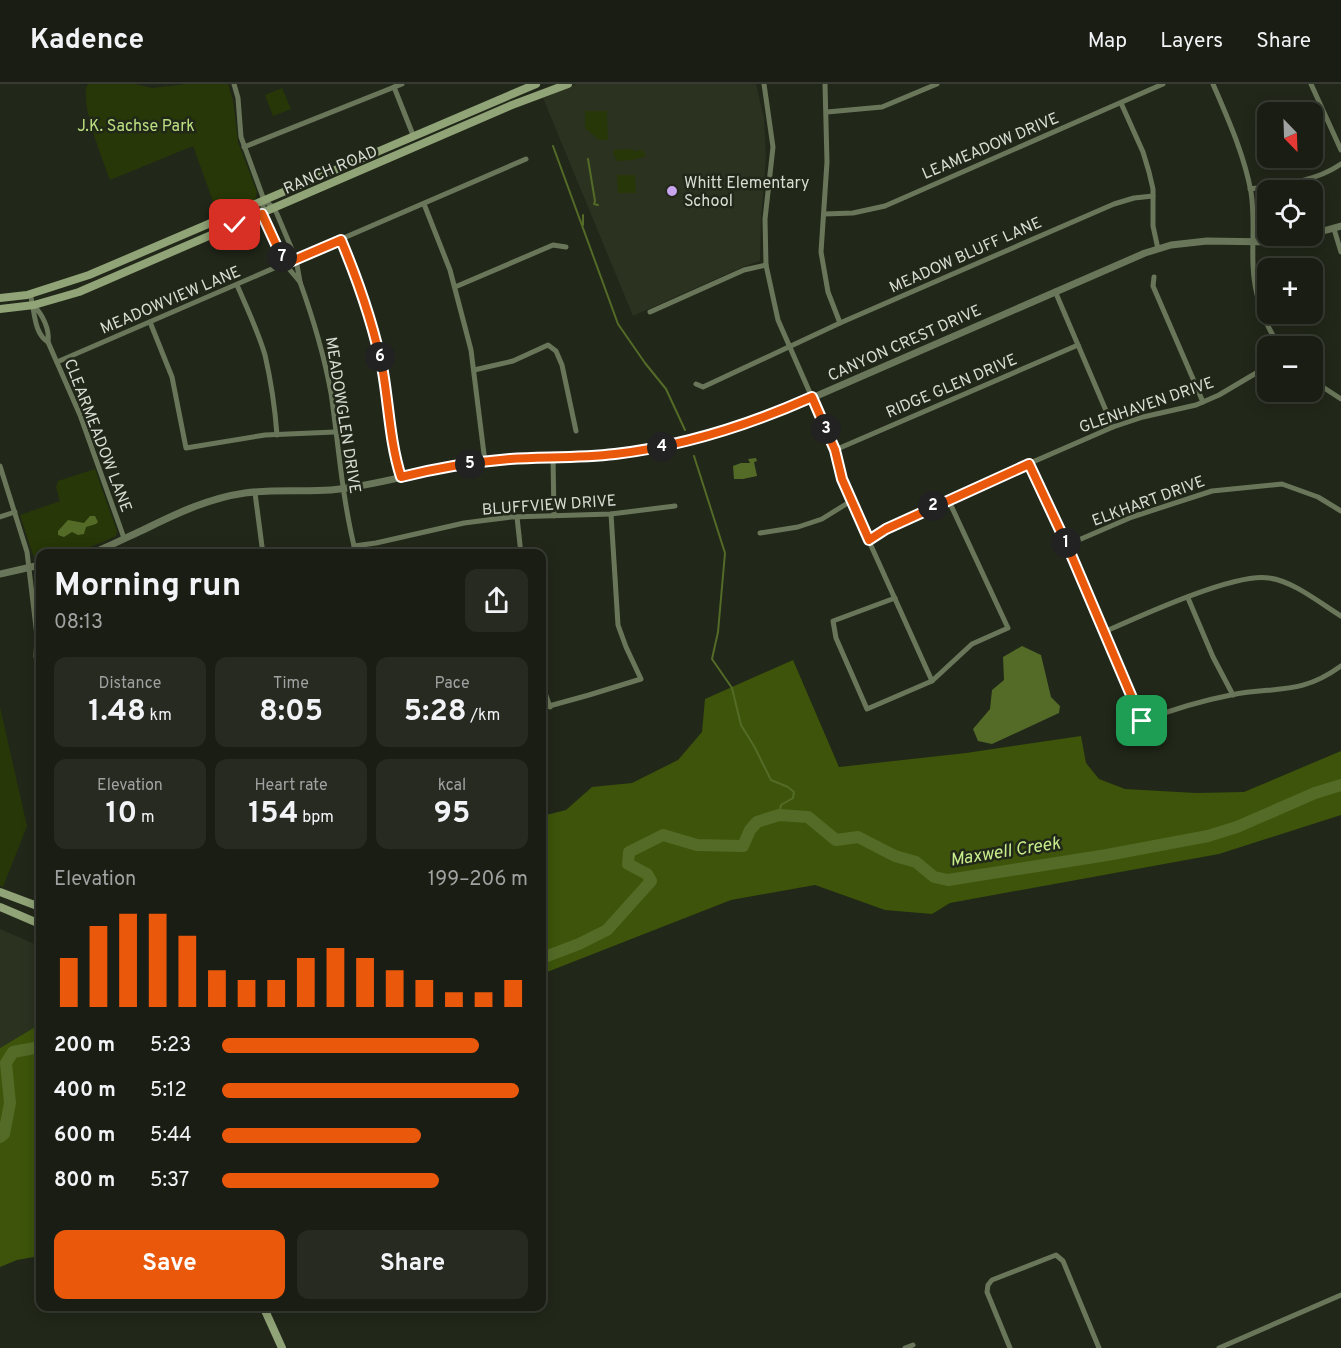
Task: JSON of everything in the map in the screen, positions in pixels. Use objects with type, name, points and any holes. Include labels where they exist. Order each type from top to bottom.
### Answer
[{"type":"main road","name":"RANCH ROAD","points":[[0,298],[30,294],[89,275],[536,84]]},
{"type":"main road","name":"RANCH ROAD","points":[[0,309],[34,305],[80,292],[512,105],[568,84]]},
{"type":"main road","points":[[0,892],[36,906]]},
{"type":"main road","points":[[0,907],[36,922]]},
{"type":"main road","points":[[265,1311],[282,1348]]},
{"type":"street","points":[[234,84],[238,98],[239,129],[264,200],[262,214]]},
{"type":"street","points":[[244,147],[402,84]]},
{"type":"street","points":[[764,84],[773,147],[765,219],[766,265],[778,321],[835,450],[842,479],[851,501],[932,681]]},
{"type":"street","points":[[825,84],[827,162],[821,252],[828,292],[840,323]]},
{"type":"street","points":[[827,112],[882,107],[922,87],[936,84]]},
{"type":"street","name":"LEAMEADOW DRIVE","points":[[824,214],[853,213],[885,206],[1162,84]]},
{"type":"street","points":[[1213,84],[1235,136],[1250,189],[1254,241],[1253,266],[1263,316],[1274,336]]},
{"type":"street","points":[[1311,84],[1341,150]]},
{"type":"street","points":[[394,87],[413,135]]},
{"type":"street","points":[[1121,103],[1143,152],[1153,189],[1153,226],[1158,249]]},
{"type":"street","name":"MEADOWVIEW LANE","points":[[57,362],[526,159]]},
{"type":"street","points":[[1250,189],[1294,182],[1321,174],[1341,164]]},
{"type":"street","name":"MEADOW BLUFF LANE","points":[[696,384],[703,387],[840,323],[1114,204],[1134,198],[1153,196]]},
{"type":"street","name":"MEADOWGLEN DRIVE","points":[[264,200],[274,208],[296,259],[300,282],[319,340],[331,394],[342,488],[355,549]]},
{"type":"street","points":[[424,204],[442,246],[471,350],[485,462]]},
{"type":"street","name":"MEADOWGLEN DRIVE","points":[[262,214],[285,264],[300,282]]},
{"type":"street","points":[[1337,227],[1341,252]]},
{"type":"street","points":[[341,240],[362,288],[375,335],[393,448],[401,477]]},
{"type":"street","name":"CANYON CREST DRIVE","points":[[100,549],[202,504],[244,493],[370,485],[461,465],[653,449],[734,428],[812,397],[1108,267],[1158,249],[1207,241],[1257,241]]},
{"type":"street","points":[[455,287],[553,245],[566,247]]},
{"type":"street","points":[[650,312],[744,270],[766,265]]},
{"type":"street","points":[[1154,277],[1153,286],[1203,402]]},
{"type":"street","points":[[237,285],[264,354],[277,435]]},
{"type":"street","points":[[1055,291],[1113,427]]},
{"type":"street","name":"CLEARMEADOW LANE","points":[[30,294],[34,305],[40,312],[49,335],[48,342],[80,415],[124,538]]},
{"type":"street","points":[[150,322],[172,377],[186,448],[222,441],[277,435],[335,432]]},
{"type":"street","points":[[474,370],[513,361],[548,345],[556,351],[562,365],[576,431]]},
{"type":"street","name":"RIDGE GLEN DRIVE","points":[[835,450],[1078,345]]},
{"type":"street","name":"GLENHAVEN DRIVE","points":[[869,540],[886,529],[948,499],[1113,427],[1203,402],[1257,373]]},
{"type":"street","points":[[1323,387],[1341,399]]},
{"type":"street","points":[[553,458],[554,516]]},
{"type":"street","points":[[1029,464],[1067,545],[1142,721],[1180,707],[1233,694],[1303,687],[1327,677],[1341,666]]},
{"type":"street","points":[[0,466],[27,552],[36,627]]},
{"type":"street","name":"ELKHART DRIVE","points":[[1067,545],[1132,517],[1212,490],[1282,484],[1318,497],[1341,512]]},
{"type":"street","points":[[255,493],[262,549]]},
{"type":"street","points":[[895,598],[833,621],[836,638],[867,709],[932,681],[972,644],[1008,628],[948,499]]},
{"type":"street","points":[[760,533],[798,527],[822,519],[851,501]]},
{"type":"street","name":"BLUFFVIEW DRIVE","points":[[354,546],[464,523],[517,517],[611,514],[675,506]]},
{"type":"street","points":[[0,517],[15,512]]},
{"type":"street","points":[[546,708],[641,679],[618,625],[611,514]]},
{"type":"street","points":[[517,517],[520,549]]},
{"type":"street","points":[[0,574],[36,566]]},
{"type":"street","points":[[1104,632],[1188,598],[1241,580],[1268,578],[1298,589],[1341,616]]},
{"type":"street","points":[[1188,598],[1213,657],[1233,694]]},
{"type":"street","points":[[546,696],[550,707]]},
{"type":"street","points":[[1010,1348],[987,1292],[988,1285],[992,1280],[1053,1256],[1059,1256],[1100,1348]]},
{"type":"street","points":[[1219,1348],[1341,1294]]},
{"type":"street","points":[[905,1348],[913,1345]]},
{"type":"shaded area","name":"Whitt Elementary School","points":[[576,84],[756,84],[764,118],[766,157],[760,261],[633,316],[543,98]]},
{"type":"shaded area","points":[[756,458],[757,461],[754,462],[757,476],[734,479],[733,466],[750,463],[748,459]]},
{"type":"shaded area","points":[[90,516],[95,516],[98,522],[86,527],[84,534],[78,535],[72,532],[64,537],[58,535],[58,531],[68,520],[84,523]]},
{"type":"shaded area","points":[[1022,646],[1041,655],[1051,697],[1060,706],[1059,713],[992,744],[978,741],[973,729],[990,709],[992,690],[1004,680],[1003,657]]},
{"type":"shaded area","points":[[793,660],[839,767],[966,753],[1081,736],[1086,763],[1099,779],[1125,789],[1196,793],[1244,792],[1341,751],[1341,815],[1219,854],[950,903],[932,914],[885,910],[815,885],[731,900],[546,972],[546,815],[566,810],[592,787],[632,783],[678,760],[702,732],[705,699]]},
{"type":"shaded area","points":[[0,929],[36,945],[36,1026],[0,1048]]},
{"type":"shaded area","points":[[36,1026],[36,1257],[17,1260],[0,1267],[0,1048]]},
{"type":"green space","name":"J.K. Sachse Park","points":[[88,84],[135,84],[152,88],[187,84],[228,84],[233,100],[238,142],[257,192],[255,200],[218,215],[193,146],[110,180],[97,145],[86,103]]},
{"type":"green space","points":[[282,88],[291,109],[273,116],[265,95]]},
{"type":"green space","points":[[585,111],[607,111],[608,140],[599,140],[585,128]]},
{"type":"green space","points":[[614,150],[643,150],[646,156],[617,161],[613,153]]},
{"type":"green space","points":[[617,175],[635,175],[636,193],[618,193]]},
{"type":"green space","points":[[95,469],[117,531],[116,536],[83,549],[36,549],[36,557],[33,555],[20,515],[60,501],[56,487],[58,481]]},
{"type":"green space","points":[[0,707],[27,826],[3,887],[0,886]]},
{"type":"waterway","points":[[553,146],[618,324],[666,389],[685,430]]},
{"type":"waterway","points":[[588,159],[594,204],[598,205]]},
{"type":"waterway","points":[[583,215],[583,225]]},
{"type":"waterway","points":[[694,456],[725,553],[718,632],[712,659],[732,688],[741,725],[771,780],[794,792],[793,798],[781,805],[779,815]]},
{"type":"waterway","name":"Maxwell Creek","points":[[546,956],[607,930],[651,881],[647,874],[628,864],[629,852],[663,835],[697,845],[743,846],[750,830],[757,822],[779,815],[808,817],[836,840],[858,837],[895,856],[916,862],[934,877],[948,880],[1107,855],[1208,836],[1237,827],[1315,793],[1341,785]]},
{"type":"waterway","name":"Maxwell Creek","points":[[0,1137],[4,1134],[10,1103],[6,1063],[13,1052],[36,1048]]},
{"type":"place","name":"Whitt Elementary School","points":[[672,191]]},
{"type":"route","points":[[235,225],[262,214],[285,264],[341,240],[362,288],[375,335],[393,448],[401,477],[461,465],[509,459],[571,458],[653,449],[734,428],[782,411],[812,397],[835,450],[842,479],[869,540],[886,529],[948,499],[1029,464],[1067,545],[1142,721]]}]
